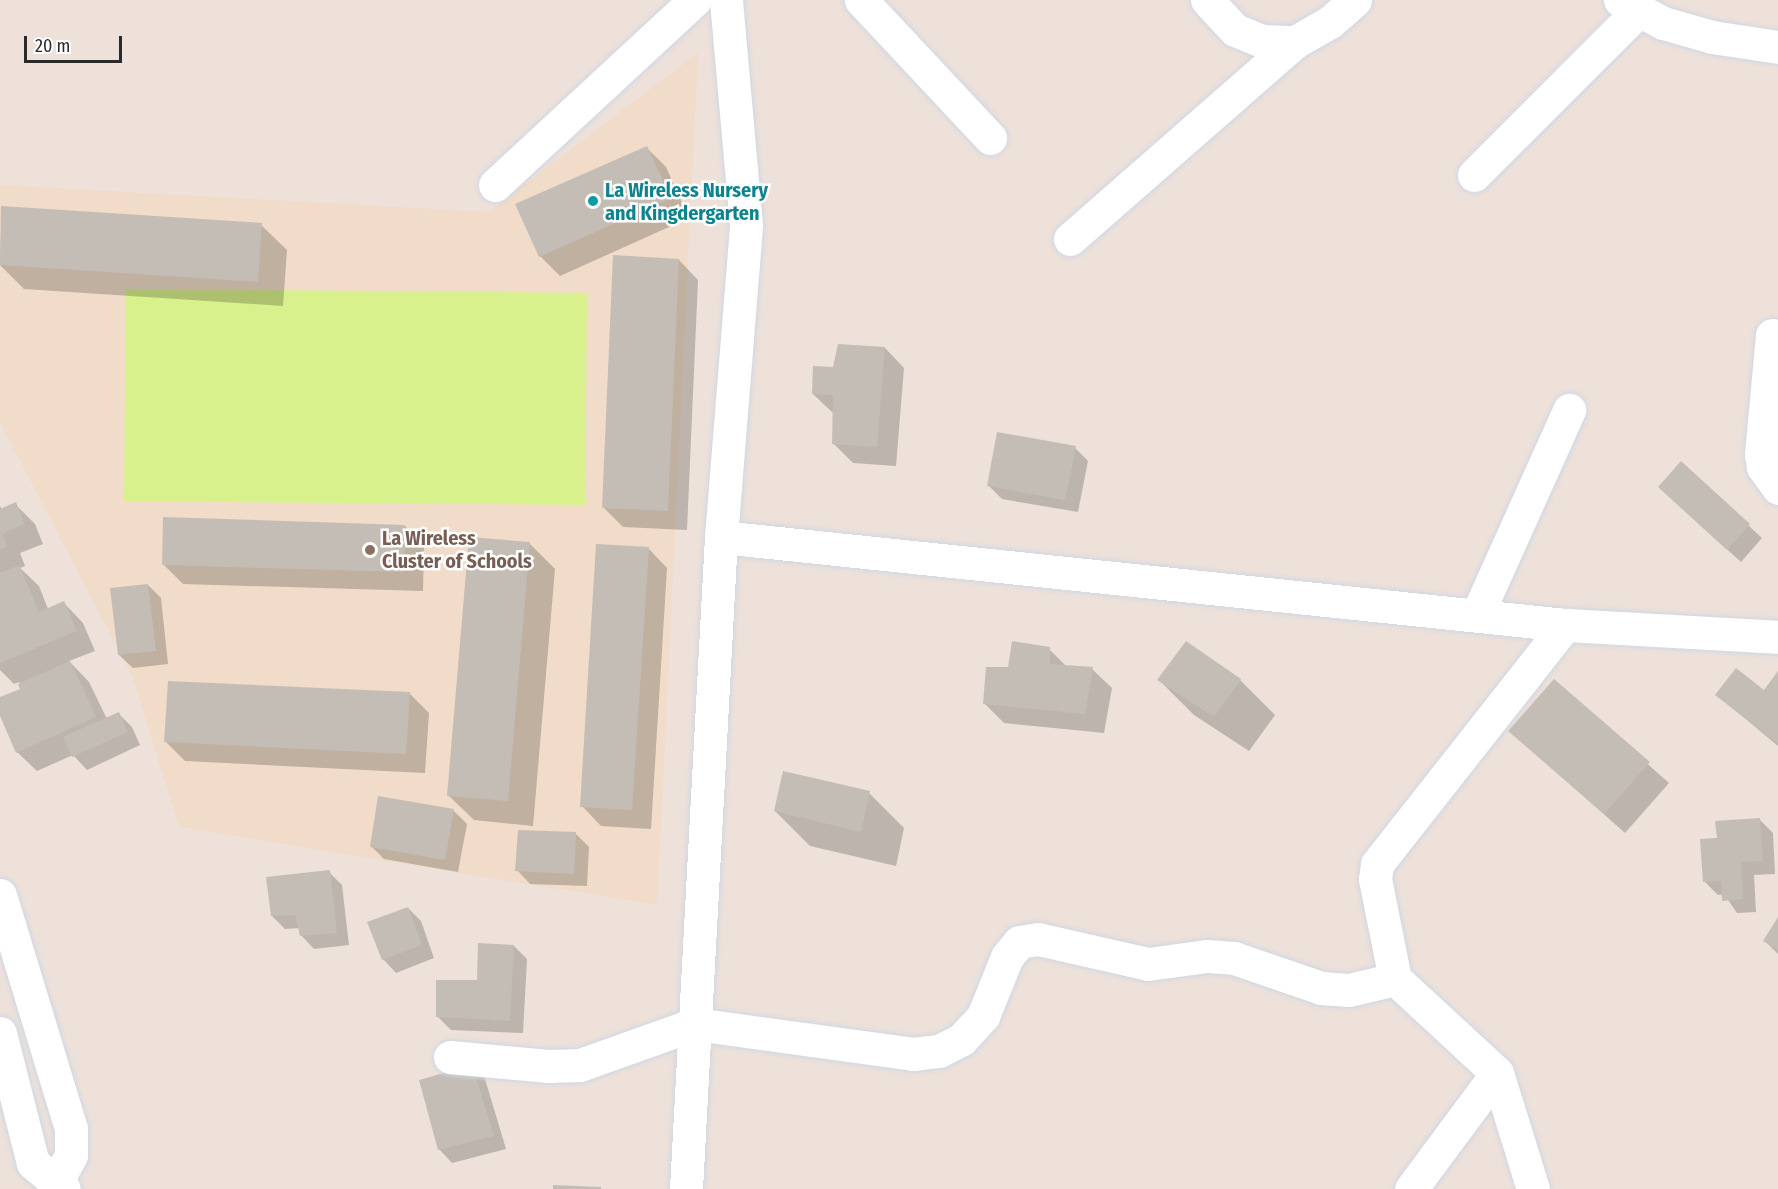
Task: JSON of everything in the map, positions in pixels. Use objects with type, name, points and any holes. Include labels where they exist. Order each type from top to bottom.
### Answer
[{"type":"street","points":[[495,185],[695,0]]},
{"type":"street","points":[[686,1189],[721,537],[746,225],[726,0]]},
{"type":"street","points":[[861,0],[990,138]]},
{"type":"street","points":[[1207,0],[1234,30],[1262,41],[1295,42]]},
{"type":"street","points":[[1070,239],[1295,42],[1330,22],[1355,0]]},
{"type":"street","points":[[1474,175],[1629,5],[1663,24],[1712,37],[1778,47]]},
{"type":"street","points":[[1772,335],[1761,454],[1763,467],[1778,488]]},
{"type":"street","points":[[1477,615],[1569,410]]},
{"type":"street","points":[[721,537],[1564,625],[1778,637]]},
{"type":"street","points":[[1533,1189],[1497,1073],[1395,979],[1375,879],[1377,864],[1564,625]]},
{"type":"street","points":[[0,895],[71,1128],[71,1155],[58,1186],[33,1163],[0,1033]]},
{"type":"street","points":[[450,1057],[549,1066],[579,1065],[695,1024],[913,1054],[939,1051],[961,1040],[983,1016],[1006,957],[1019,942],[1038,939],[1148,964],[1206,956],[1234,958],[1321,988],[1349,990],[1395,979]]},
{"type":"street","points":[[1411,1189],[1497,1073]]},
{"type":"shaded area","name":"La Wireless Cluster of Schools","points":[[698,53],[657,905],[179,827],[133,678],[0,422],[0,185],[488,212]]},
{"type":"green space","points":[[126,289],[587,293],[585,505],[124,501]]},
{"type":"building","name":"La Wireless Nursery and Kingdergarten","points":[[647,146],[671,198],[539,257],[515,204]]},
{"type":"building","points":[[1,206],[262,223],[258,282],[0,265]]},
{"type":"building","points":[[613,255],[679,259],[668,511],[602,508]]},
{"type":"building","points":[[838,344],[885,347],[877,447],[832,444],[833,395],[812,394],[813,366],[833,367]]},
{"type":"building","points":[[997,432],[1076,446],[1065,500],[987,486]]},
{"type":"building","points":[[1681,461],[1750,524],[1727,550],[1658,487]]},
{"type":"building","points":[[16,502],[24,524],[2,534],[7,546],[0,549],[0,509]]},
{"type":"building","points":[[163,517],[405,525],[404,572],[162,565]]},
{"type":"building","points":[[469,537],[530,542],[508,801],[447,796]]},
{"type":"building","points":[[596,544],[649,547],[632,810],[580,807]]},
{"type":"building","points":[[19,565],[39,612],[64,601],[77,631],[0,663],[0,573]]},
{"type":"building","points":[[148,584],[156,651],[118,655],[110,588]]},
{"type":"building","points":[[1012,641],[1050,647],[1050,664],[1093,667],[1085,714],[983,704],[986,667],[1008,667]]},
{"type":"building","points":[[1186,641],[1241,679],[1214,717],[1157,680]]},
{"type":"building","points":[[70,661],[96,717],[16,753],[0,716],[0,697],[20,689],[18,684]]},
{"type":"building","points":[[1736,668],[1764,690],[1778,671],[1778,744],[1715,695]]},
{"type":"building","points":[[1554,679],[1650,762],[1604,814],[1508,731]]},
{"type":"building","points":[[168,681],[410,692],[406,754],[164,742]]},
{"type":"building","points":[[119,712],[128,732],[72,757],[63,737]]},
{"type":"building","points":[[783,771],[870,791],[861,832],[774,811]]},
{"type":"building","points":[[378,796],[454,809],[445,860],[370,847]]},
{"type":"building","points":[[1760,818],[1763,861],[1741,862],[1743,899],[1722,901],[1721,881],[1703,882],[1700,839],[1717,838],[1715,821]]},
{"type":"building","points":[[518,830],[576,832],[574,874],[515,871]]},
{"type":"building","points":[[330,870],[337,933],[300,936],[295,915],[271,916],[266,877]]},
{"type":"building","points":[[408,907],[422,945],[382,960],[367,922]]},
{"type":"building","points":[[1778,917],[1778,950],[1763,941]]},
{"type":"building","points":[[478,943],[514,945],[510,1021],[436,1017],[436,980],[477,980]]},
{"type":"building","points":[[472,1065],[494,1136],[438,1150],[419,1080]]},
{"type":"building","points":[[553,1185],[601,1187],[601,1189],[553,1189]]},
{"type":"place","name":"La Wireless Nursery and Kingdergarten","points":[[593,201]]},
{"type":"place","name":"La Wireless Cluster of Schools","points":[[370,550]]}]
